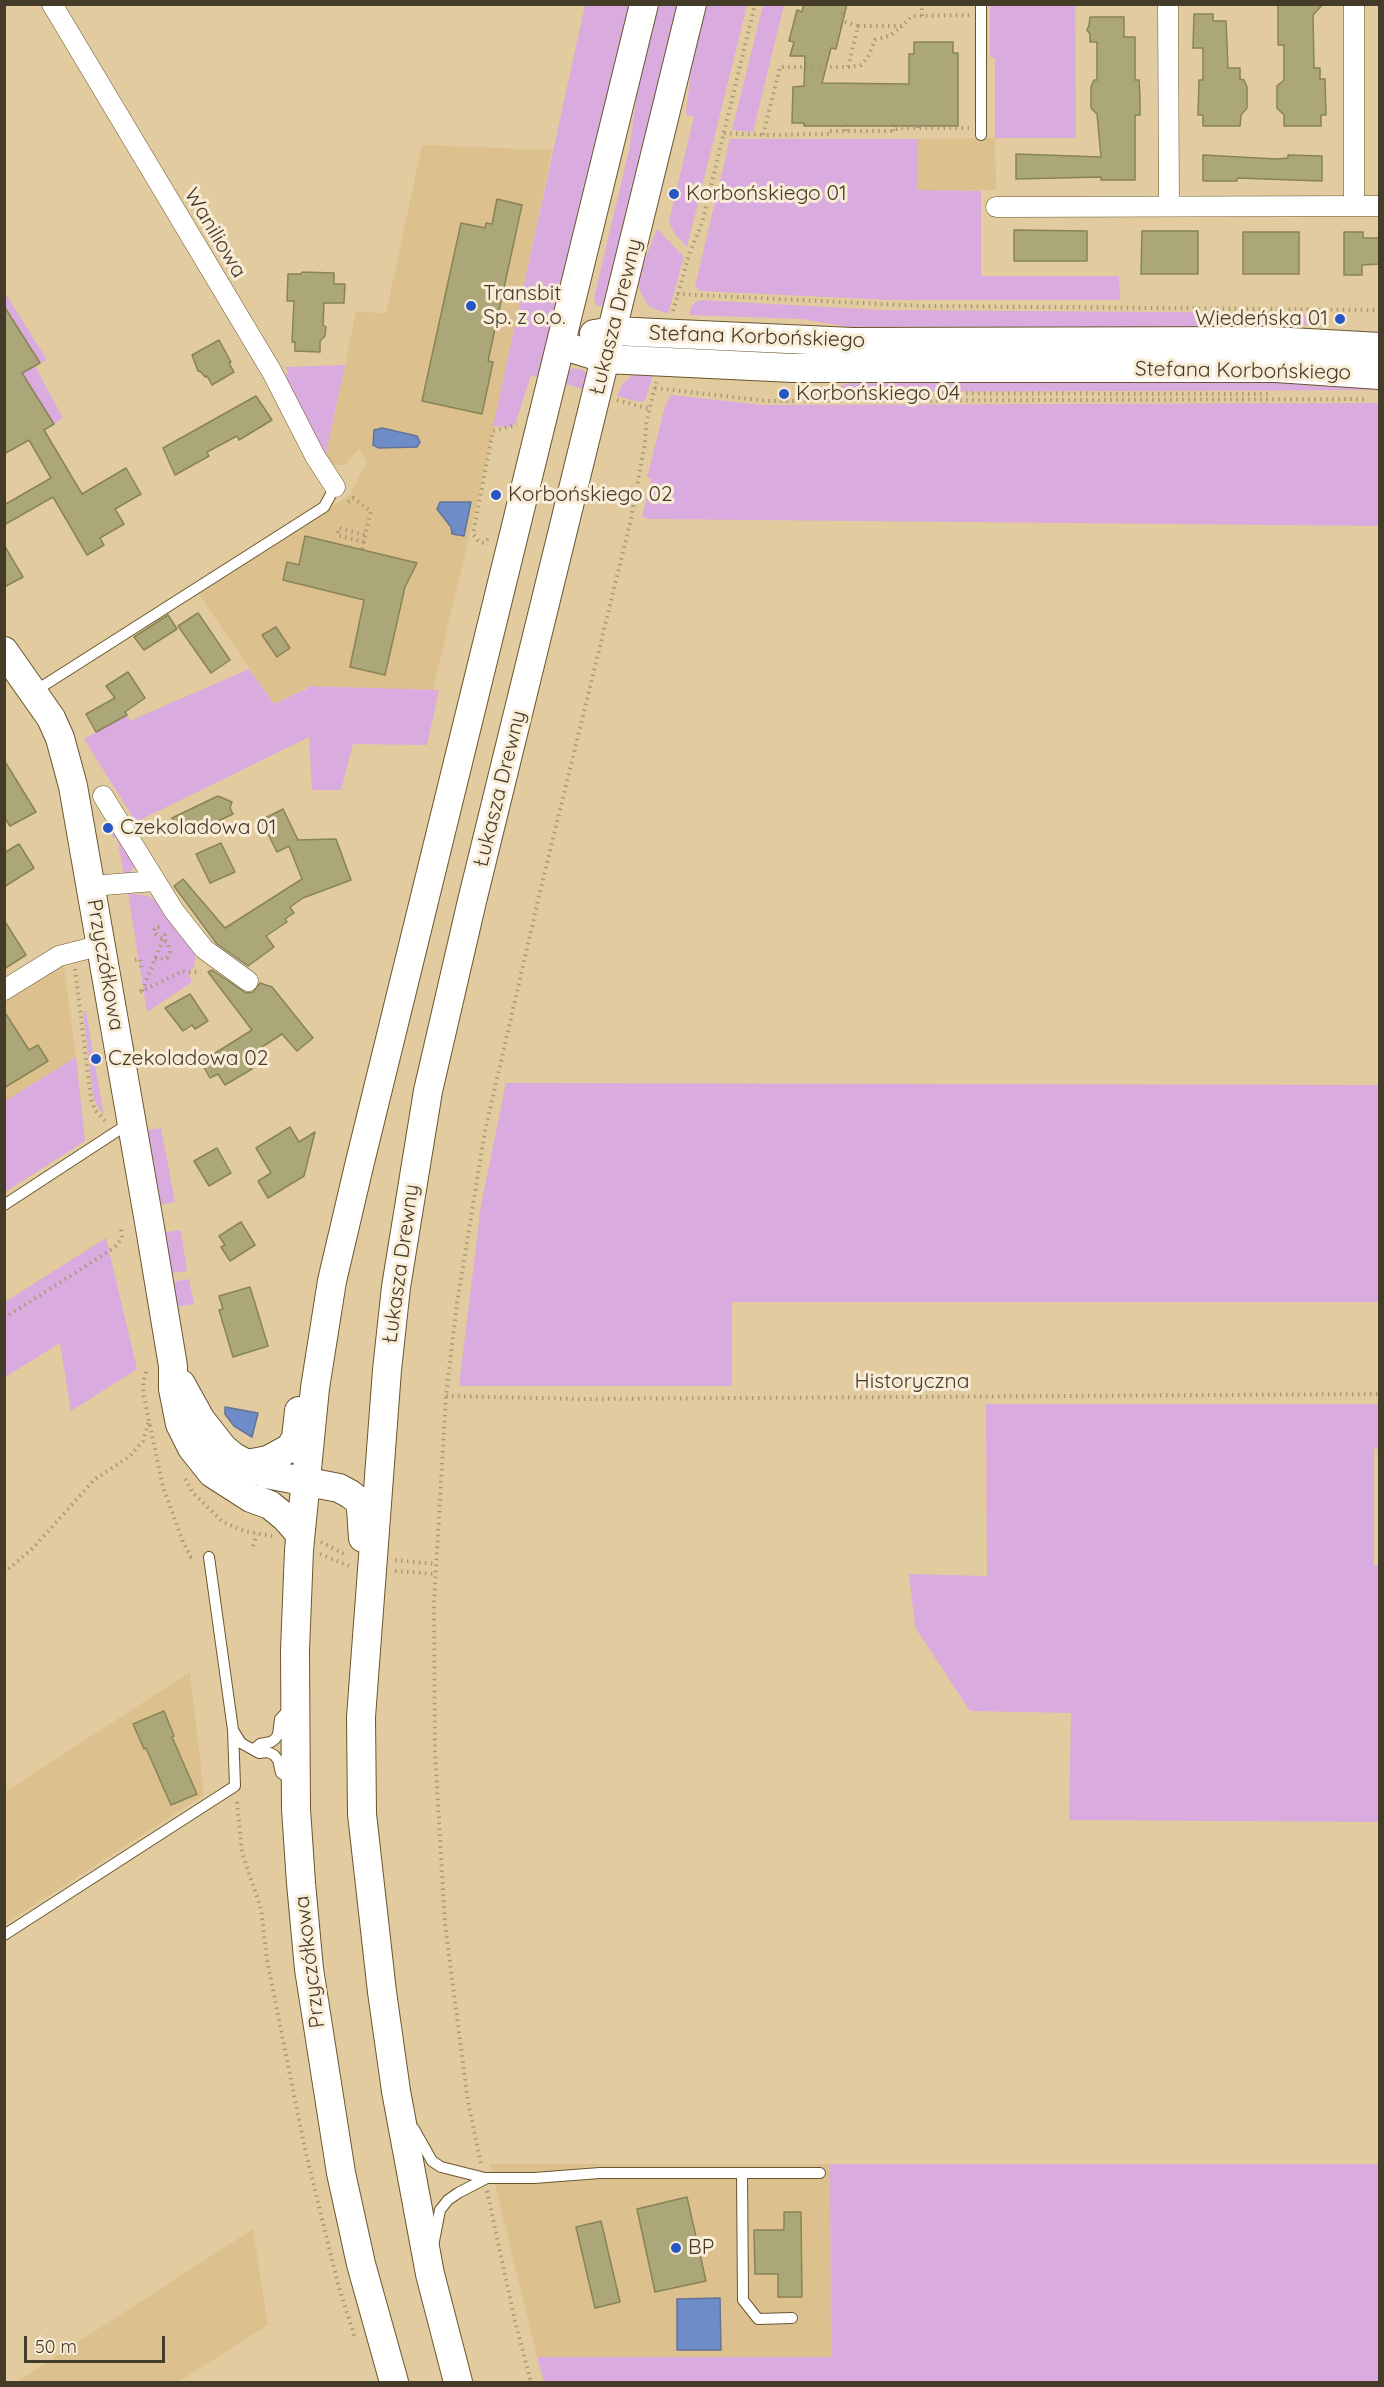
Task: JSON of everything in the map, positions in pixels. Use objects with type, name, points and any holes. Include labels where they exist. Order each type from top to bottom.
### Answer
[{"type":"main road","points":[[299,1537],[315,1388],[332,1281],[644,4]]},
{"type":"main road","name":"Łukasza Drewny","points":[[362,1814],[361,1717],[372,1584],[369,1506],[396,1287],[428,1091],[472,901],[692,4]]},
{"type":"main road","name":"Stefana Korbońskiego","points":[[561,345],[582,335],[613,331],[852,342],[1272,341],[1380,346]]},
{"type":"main road","name":"Stefana Korbońskiego","points":[[561,345],[606,359],[820,369],[1276,368],[1374,387]]},
{"type":"main road","name":"Przyczółkowa","points":[[4,651],[35,692],[51,718],[65,755],[102,945],[123,1127],[160,1369],[173,1389],[176,1410],[185,1437],[212,1473],[246,1494],[270,1505],[286,1518],[299,1537],[295,1702],[296,1783],[301,1883],[309,1969],[341,2173],[361,2264],[394,2382]]},
{"type":"main road","name":"Przyczółkowa","points":[[160,1369],[186,1396],[201,1420],[224,1448],[247,1464],[305,1491]]},
{"type":"main road","points":[[247,1464],[268,1460],[290,1448],[296,1438],[300,1404],[315,1388]]},
{"type":"main road","points":[[246,1494],[339,1488],[369,1506],[363,1540],[349,1731],[349,1793],[362,1814],[382,1992],[396,2091],[430,2274],[458,2382]]},
{"type":"street","name":"Waniliowa","points":[[52,4],[272,372],[296,428],[335,487]]},
{"type":"street","points":[[1168,4],[1169,205]]},
{"type":"street","points":[[1354,4],[1354,206]]},
{"type":"street","points":[[996,207],[1380,206]]},
{"type":"street","points":[[103,796],[174,911],[204,949],[248,981]]},
{"type":"street","points":[[91,886],[155,881]]},
{"type":"street","points":[[4,990],[59,956],[102,945]]},
{"type":"lane","points":[[977,131],[981,4]]},
{"type":"lane","points":[[35,692],[324,507],[335,487]]},
{"type":"lane","points":[[4,1205],[123,1127]]},
{"type":"lane","points":[[4,1935],[235,1786],[233,1730],[209,1557]]},
{"type":"lane","points":[[254,1749],[260,1744],[275,1739],[278,1735],[280,1719],[295,1702]]},
{"type":"lane","points":[[233,1730],[241,1743],[259,1752],[274,1755],[278,1760],[281,1773],[296,1783]]},
{"type":"lane","points":[[396,2091],[423,2148],[432,2161],[441,2167],[485,2179],[600,2174],[820,2173]]},
{"type":"lane","points":[[742,2173],[743,2300],[758,2319],[792,2318]]},
{"type":"lane","points":[[430,2274],[440,2210],[458,2193],[485,2179]]},
{"type":"path","points":[[672,314],[702,223],[755,4]]},
{"type":"path","points":[[922,5],[922,16]]},
{"type":"path","points":[[842,12],[842,21],[858,26],[902,26]]},
{"type":"path","points":[[763,135],[780,67],[861,65],[868,57],[875,40],[891,35],[912,16],[972,15]]},
{"type":"path","points":[[848,67],[858,26]]},
{"type":"path","points":[[846,121],[846,131]]},
{"type":"path","points":[[893,121],[893,131]]},
{"type":"path","points":[[918,121],[918,128]]},
{"type":"path","points":[[724,133],[829,134],[829,131],[893,131],[899,128],[977,131]]},
{"type":"path","points":[[677,294],[924,306],[1380,310]]},
{"type":"path","points":[[531,2382],[515,2322],[468,2102],[445,1924],[435,1752],[433,1659],[446,1396],[456,1303],[485,1131],[542,884],[631,519],[650,409],[659,372]]},
{"type":"path","points":[[655,388],[767,401],[1374,387]]},
{"type":"path","points":[[615,400],[650,409]]},
{"type":"path","points":[[489,536],[488,541],[484,543],[479,542],[472,534],[481,480],[493,431],[498,428],[513,427],[520,423]]},
{"type":"path","points":[[344,506],[353,498],[371,511],[362,550]]},
{"type":"path","points":[[364,542],[337,535],[339,528],[365,535]]},
{"type":"path","points":[[155,959],[163,960],[170,955],[170,947],[163,939],[141,992],[183,971],[191,973],[201,971]]},
{"type":"path","points":[[72,951],[91,1099],[95,1110],[123,1127]]},
{"type":"path","points":[[135,960],[140,959],[142,971]]},
{"type":"path","points":[[4,1318],[114,1248],[122,1238],[121,1227]]},
{"type":"path","points":[[160,1369],[143,1383],[163,1487],[183,1542],[191,1557],[209,1557]]},
{"type":"path","name":"Historyczna","points":[[446,1396],[583,1399],[1380,1394]]},
{"type":"path","points":[[4,1573],[33,1548],[95,1479],[129,1457],[142,1441],[149,1421]]},
{"type":"path","points":[[200,1500],[223,1522],[257,1534],[299,1537],[354,1557]]},
{"type":"path","points":[[253,1546],[257,1534]]},
{"type":"path","points":[[385,1560],[436,1564]]},
{"type":"path","points":[[235,1786],[242,1852],[261,1909],[273,1993],[304,2145],[338,2284],[356,2339]]},
{"type":"shaded area","points":[[585,5],[629,5],[538,377],[531,375],[515,424],[510,427],[493,426]]},
{"type":"shaded area","points":[[655,5],[680,5],[605,305],[600,306],[596,305],[594,298],[629,150],[642,57]]},
{"type":"shaded area","points":[[705,5],[747,5],[687,247],[674,233],[669,221],[694,117],[686,114],[692,59]]},
{"type":"shaded area","points":[[763,5],[784,5],[753,132],[732,130]]},
{"type":"shaded area","points":[[990,5],[1075,5],[1076,138],[995,138],[995,58],[990,57]]},
{"type":"shaded area","points":[[995,138],[996,190],[918,190],[918,139]]},
{"type":"shaded area","points":[[730,139],[918,139],[918,190],[981,191],[981,276],[1119,276],[1120,300],[889,300],[701,291],[695,286]]},
{"type":"shaded area","points":[[422,145],[552,150],[486,464],[433,690],[309,686],[274,704],[198,593],[350,495],[367,461],[359,449],[345,465],[333,465],[326,454],[356,312],[386,313]]},
{"type":"shaded area","points":[[657,229],[684,257],[668,314],[648,306],[639,288],[638,277]]},
{"type":"shaded area","points":[[4,293],[47,360],[40,363],[5,306]]},
{"type":"shaded area","points":[[699,300],[884,310],[1303,313],[1312,324],[1273,332],[856,328],[801,319],[690,315],[691,306]]},
{"type":"shaded area","points":[[345,365],[326,454],[282,376],[288,373],[286,367]]},
{"type":"shaded area","points":[[35,366],[63,418],[54,424],[22,373]]},
{"type":"shaded area","points":[[574,368],[584,370],[587,374],[586,390],[562,383],[567,371]]},
{"type":"shaded area","points":[[654,372],[645,401],[639,402],[617,396],[622,385],[635,374]]},
{"type":"shaded area","points":[[1288,378],[1380,385],[1379,390],[835,392],[831,388],[862,380]]},
{"type":"shaded area","points":[[671,395],[762,405],[1379,403],[1379,526],[650,519],[642,517],[651,479],[647,477],[665,406]]},
{"type":"shaded area","points":[[249,669],[274,704],[308,686],[439,690],[427,745],[353,744],[341,790],[312,790],[309,737],[136,822],[84,739],[127,715],[130,721]]},
{"type":"shaded area","points":[[109,816],[135,866],[124,875],[117,838],[113,838]]},
{"type":"shaded area","points":[[128,893],[149,896],[160,905],[196,951],[194,967],[188,973],[192,982],[147,1012]]},
{"type":"shaded area","points":[[63,959],[76,1057],[5,1101],[5,997]]},
{"type":"shaded area","points":[[86,1011],[104,1115],[93,1096],[83,1012]]},
{"type":"shaded area","points":[[76,1057],[85,1141],[5,1192],[5,1101]]},
{"type":"shaded area","points":[[506,1083],[1379,1085],[1379,1302],[732,1302],[732,1386],[459,1386],[481,1205]]},
{"type":"shaded area","points":[[161,1128],[175,1202],[160,1205],[147,1130]]},
{"type":"shaded area","points":[[179,1230],[187,1271],[170,1273],[163,1233]]},
{"type":"shaded area","points":[[106,1238],[137,1369],[71,1411],[60,1343],[5,1377],[5,1302]]},
{"type":"shaded area","points":[[189,1279],[194,1304],[176,1307],[172,1282]]},
{"type":"shaded area","points":[[986,1404],[1379,1404],[1379,1449],[1374,1449],[1374,1566],[1380,1566],[1379,1822],[1069,1820],[1071,1713],[970,1711],[915,1627],[909,1574],[987,1576]]},
{"type":"shaded area","points":[[190,1672],[204,1795],[5,1924],[5,1792]]},
{"type":"shaded area","points":[[490,2164],[830,2164],[831,2357],[537,2357]]},
{"type":"shaded area","points":[[830,2164],[1379,2164],[1379,2382],[544,2382],[537,2357],[831,2357]]},
{"type":"shaded area","points":[[253,2229],[268,2325],[178,2382],[16,2382]]},
{"type":"water","points":[[382,428],[417,436],[420,442],[417,447],[379,448],[373,445],[374,430]]},
{"type":"water","points":[[440,502],[471,502],[464,536],[452,534],[451,527],[437,509]]},
{"type":"water","points":[[225,1407],[258,1413],[252,1437],[234,1426],[225,1414]]},
{"type":"water","points":[[720,2298],[721,2350],[677,2350],[677,2299]]},
{"type":"building","points":[[804,4],[847,4],[836,49],[831,48],[822,83],[909,84],[909,54],[914,54],[914,42],[953,42],[953,53],[958,53],[958,126],[804,126],[804,123],[792,123],[793,87],[804,86],[805,56],[790,56],[794,42],[789,41],[797,10],[802,12]]},
{"type":"building","points":[[1278,4],[1323,4],[1313,15],[1314,68],[1320,68],[1320,79],[1325,79],[1326,115],[1321,115],[1321,126],[1284,126],[1284,115],[1277,108],[1277,86],[1284,80],[1284,45],[1278,45]]},
{"type":"building","points":[[1194,14],[1213,14],[1213,21],[1226,21],[1228,68],[1240,68],[1240,79],[1244,80],[1247,87],[1247,108],[1241,115],[1240,126],[1203,126],[1203,115],[1198,115],[1199,80],[1203,80],[1203,48],[1193,48]]},
{"type":"building","points":[[1090,17],[1124,17],[1124,37],[1135,37],[1135,80],[1139,80],[1140,115],[1135,115],[1135,180],[1101,180],[1101,177],[1016,179],[1016,154],[1101,157],[1097,114],[1091,108],[1091,87],[1094,80],[1097,80],[1097,42],[1090,42],[1090,34],[1087,30]]},
{"type":"building","points":[[1203,155],[1276,159],[1288,158],[1288,155],[1322,156],[1322,181],[1237,178],[1237,181],[1203,181]]},
{"type":"building","name":"Transbit Sp. z o.o.","points":[[497,199],[522,205],[488,361],[493,362],[482,414],[422,401],[461,223],[485,228],[486,223],[492,224]]},
{"type":"building","points":[[1014,230],[1087,231],[1087,261],[1014,261]]},
{"type":"building","points":[[1142,231],[1198,231],[1198,274],[1141,274]]},
{"type":"building","points":[[1243,232],[1299,232],[1299,274],[1243,274]]},
{"type":"building","points":[[1344,232],[1363,232],[1363,238],[1380,238],[1380,264],[1362,265],[1362,275],[1344,275]]},
{"type":"building","points":[[302,272],[334,273],[334,284],[345,284],[344,303],[324,303],[323,325],[326,327],[325,336],[320,341],[320,352],[295,351],[295,342],[292,342],[294,301],[287,301],[288,274],[301,274]]},
{"type":"building","points":[[4,306],[40,363],[22,373],[54,424],[44,430],[82,494],[126,468],[141,494],[115,509],[124,524],[100,538],[104,545],[87,555],[53,497],[4,525],[4,505],[51,478],[29,440],[4,454]]},
{"type":"building","points":[[219,340],[234,372],[212,385],[207,376],[205,377],[198,371],[192,355]]},
{"type":"building","points":[[256,396],[272,420],[239,440],[237,436],[207,452],[209,456],[175,475],[163,448]]},
{"type":"building","points":[[305,536],[417,563],[405,587],[385,675],[350,667],[364,600],[283,580],[287,562],[299,565]]},
{"type":"building","points":[[4,545],[23,577],[4,587]]},
{"type":"building","points":[[198,613],[230,660],[211,673],[178,626]]},
{"type":"building","points":[[168,615],[177,629],[144,650],[134,637]]},
{"type":"building","points":[[276,627],[290,648],[277,657],[262,635]]},
{"type":"building","points":[[128,672],[145,698],[125,712],[127,715],[96,732],[86,714],[115,698],[106,686]]},
{"type":"building","points":[[4,760],[36,812],[10,826],[4,817]]},
{"type":"building","points":[[218,796],[232,802],[230,808],[233,814],[201,829],[197,822],[178,832],[172,818]]},
{"type":"building","points":[[283,809],[298,840],[336,839],[351,880],[303,898],[290,907],[294,913],[285,919],[287,922],[266,936],[274,947],[248,966],[217,944],[174,886],[183,879],[225,928],[302,879],[289,846],[277,852],[261,820]]},
{"type":"building","points":[[221,843],[235,872],[210,883],[196,854]]},
{"type":"building","points":[[19,844],[34,868],[4,887],[4,853]]},
{"type":"building","points":[[4,920],[26,955],[4,969]]},
{"type":"building","points":[[212,970],[246,993],[253,992],[260,983],[272,987],[313,1038],[297,1051],[282,1034],[245,1058],[252,1069],[225,1085],[218,1074],[210,1078],[201,1062],[252,1030],[208,972]]},
{"type":"building","points":[[190,994],[208,1021],[195,1029],[192,1025],[183,1031],[165,1008]]},
{"type":"building","points":[[4,1011],[29,1050],[38,1045],[48,1061],[4,1088]]},
{"type":"building","points":[[290,1127],[299,1142],[315,1132],[304,1176],[268,1198],[258,1181],[271,1173],[256,1148]]},
{"type":"building","points":[[217,1148],[231,1173],[209,1186],[194,1161]]},
{"type":"building","points":[[241,1222],[255,1245],[230,1261],[221,1247],[225,1245],[219,1236]]},
{"type":"building","points":[[250,1287],[268,1346],[233,1357],[219,1310],[223,1309],[219,1296]]},
{"type":"building","points":[[164,1711],[174,1736],[172,1737],[197,1794],[171,1805],[133,1724]]},
{"type":"building","points":[[687,2197],[706,2281],[655,2292],[637,2209]]},
{"type":"building","points":[[784,2212],[801,2212],[802,2297],[778,2297],[778,2274],[755,2274],[754,2230],[784,2230]]},
{"type":"building","points":[[601,2221],[620,2302],[595,2308],[576,2227]]},
{"type":"place","name":"Korbońskiego 01","points":[[674,194]]},
{"type":"place","name":"Transbit Sp. z o.o.","points":[[471,306]]},
{"type":"place","name":"Wiedeńska 01","points":[[1340,319]]},
{"type":"place","name":"Korbońskiego 04","points":[[784,394]]},
{"type":"place","name":"Korbońskiego 02","points":[[496,495]]},
{"type":"place","name":"Czekoladowa 01","points":[[108,828]]},
{"type":"place","name":"Czekoladowa 02","points":[[96,1059]]},
{"type":"place","name":"BP","points":[[676,2248]]}]
